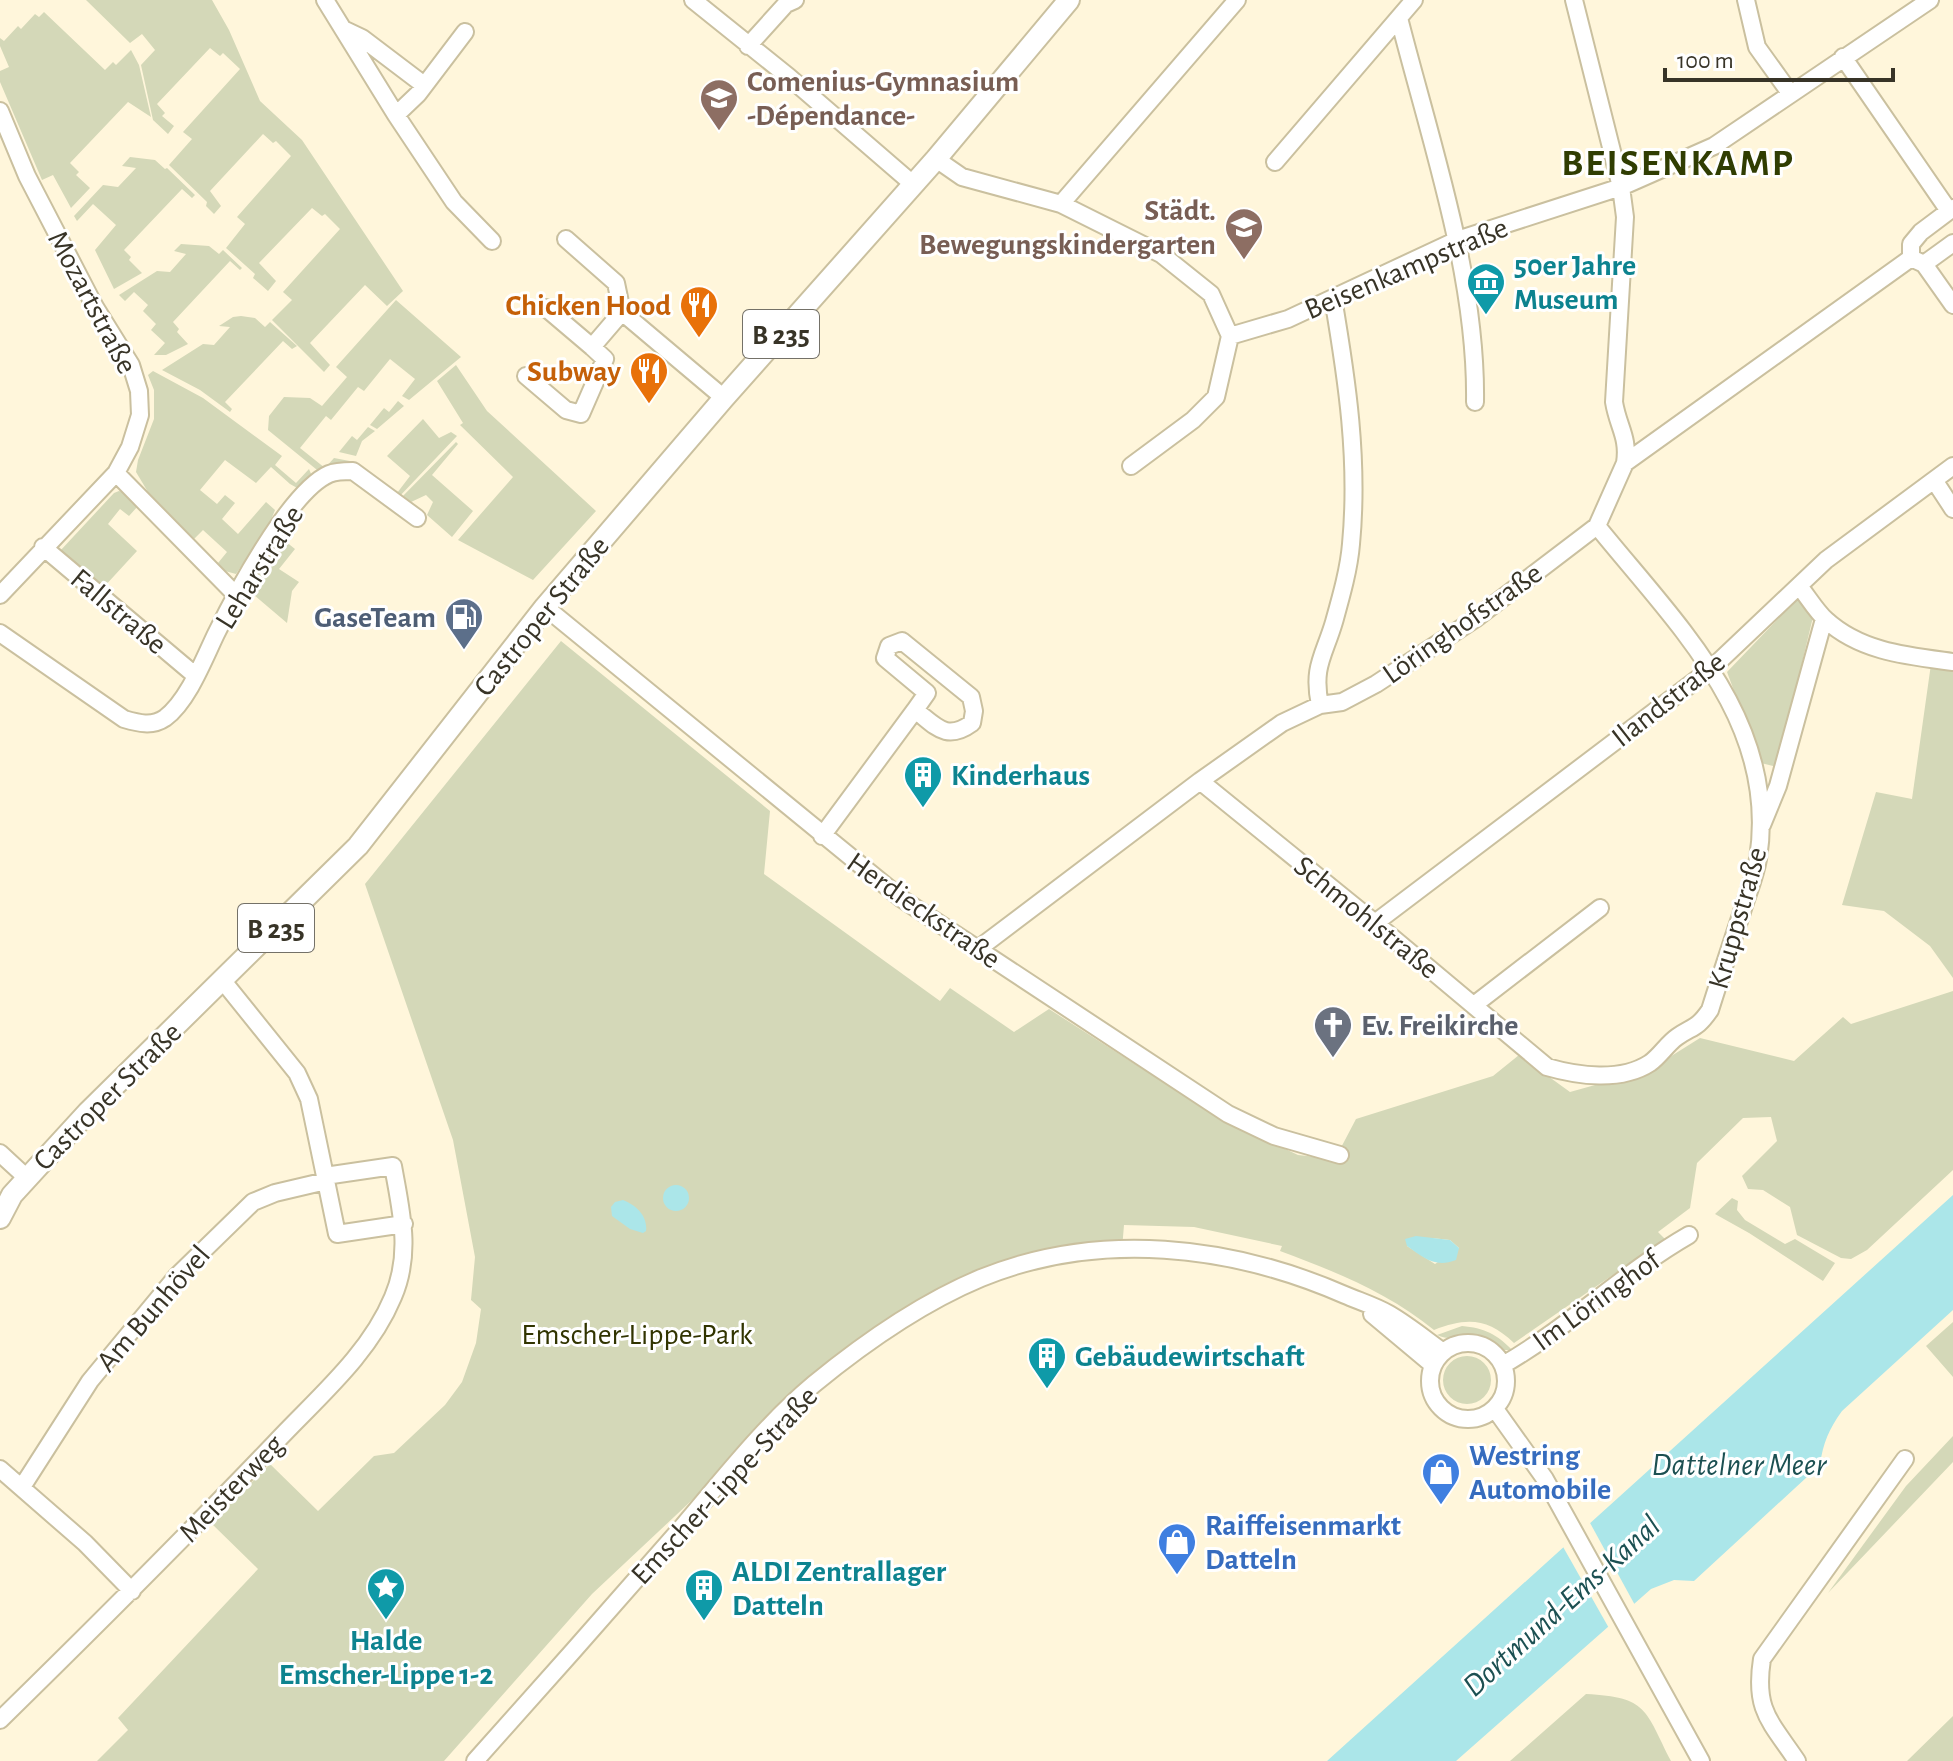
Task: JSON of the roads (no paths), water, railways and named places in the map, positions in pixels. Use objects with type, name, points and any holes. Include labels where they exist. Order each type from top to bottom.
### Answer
[{"type":"main road","name":"Castroper Straße","points":[[0,1218],[12,1195],[88,1112],[358,846],[396,802],[545,607],[724,398],[914,185],[1069,0]]},
{"type":"street","points":[[325,0],[454,202],[492,241]]},
{"type":"street","points":[[693,0],[789,77],[914,185]]},
{"type":"street","points":[[748,46],[786,4],[795,0]]},
{"type":"street","points":[[1061,204],[1237,0]]},
{"type":"street","points":[[1275,162],[1414,0]]},
{"type":"street","points":[[1574,0],[1621,187],[1625,217],[1614,402],[1617,422],[1628,444],[1625,463]]},
{"type":"street","points":[[1746,0],[1757,47],[1790,93]]},
{"type":"street","name":"Beisenkampstraße","points":[[1230,336],[1288,319],[1457,240],[1621,187],[1714,146],[1930,0]]},
{"type":"street","points":[[1399,18],[1457,240],[1475,365],[1475,402]]},
{"type":"street","points":[[342,28],[362,38],[424,85]]},
{"type":"street","points":[[396,115],[465,32]]},
{"type":"street","points":[[1843,57],[1951,210],[1921,232],[1911,244],[1918,261],[1953,305]]},
{"type":"street","name":"Mozartstraße","points":[[0,111],[27,176],[95,307],[131,365],[139,391],[140,415],[130,447],[116,473],[0,595]]},
{"type":"street","points":[[936,159],[962,177],[1061,204],[1161,254],[1211,294],[1230,336],[1216,397],[1193,420],[1131,466]]},
{"type":"street","points":[[566,239],[616,283],[622,312],[724,398]]},
{"type":"street","points":[[1625,463],[1918,261],[1953,243]]},
{"type":"street","points":[[1320,705],[1316,670],[1334,622],[1351,545],[1354,447],[1349,390],[1333,298]]},
{"type":"street","points":[[526,376],[566,410],[581,414],[605,359],[546,308]]},
{"type":"street","points":[[592,347],[622,312]]},
{"type":"street","name":"Löringhofstraße","points":[[978,949],[1282,723],[1320,705],[1342,702],[1389,676],[1475,619],[1597,526],[1625,463]]},
{"type":"street","name":"Ilandstraße","points":[[1375,923],[1712,668],[1826,560],[1953,466]]},
{"type":"street","name":"Leharstraße","points":[[0,633],[124,719],[143,725],[163,720],[175,708],[196,676],[235,594],[285,517],[321,479],[330,474],[353,471],[417,518]]},
{"type":"street","points":[[116,473],[235,594]]},
{"type":"street","points":[[1934,480],[1953,509]]},
{"type":"street","name":"Kruppstraße","points":[[1575,1075],[1627,1072],[1649,1063],[1677,1037],[1700,1025],[1710,1010],[1758,862],[1761,827],[1756,771],[1740,719],[1712,668],[1597,526]]},
{"type":"street","name":"Fallstraße","points":[[43,547],[196,676]]},
{"type":"street","points":[[1799,586],[1824,619],[1849,637],[1885,652],[1953,662]]},
{"type":"street","name":"Herdieckstraße","points":[[545,607],[902,899],[1228,1114],[1274,1136],[1340,1155]]},
{"type":"street","points":[[1761,827],[1778,786],[1824,619]]},
{"type":"street","points":[[822,836],[927,693],[885,658],[889,646],[902,641],[971,697],[974,711],[972,723],[959,733],[943,732],[915,710]]},
{"type":"street","name":"Schmohlstraße","points":[[1200,781],[1547,1067],[1575,1075]]},
{"type":"street","points":[[1474,1005],[1600,908]]},
{"type":"street","points":[[223,981],[297,1073],[309,1099],[337,1234],[404,1224]]},
{"type":"street","points":[[0,1153],[27,1178]]},
{"type":"street","name":"Meisterweg","points":[[0,1720],[132,1591],[360,1353],[394,1297],[404,1265],[404,1224],[393,1166],[326,1178]]},
{"type":"street","name":"Am Bunhövel","points":[[22,1487],[90,1381],[176,1277],[253,1202],[326,1178]]},
{"type":"street","name":"Im Löringhof","points":[[1503,1365],[1689,1235]]},
{"type":"street","name":"Emscher-Lippe-Straße","points":[[475,1761],[757,1441],[801,1397],[878,1335],[933,1302],[982,1278],[1029,1263],[1076,1253],[1189,1251],[1242,1259],[1281,1269],[1387,1313],[1438,1358]]},
{"type":"street","points":[[1470,1343],[1483,1346],[1495,1354],[1503,1365],[1506,1388],[1495,1409],[1484,1416],[1471,1420],[1458,1418],[1446,1413],[1436,1403],[1430,1378],[1438,1358],[1456,1345],[1470,1343]]},
{"type":"street","points":[[1495,1409],[1545,1479],[1701,1761]]},
{"type":"street","points":[[1797,1761],[1762,1709],[1758,1684],[1762,1659],[1905,1459]]},
{"type":"street","points":[[0,1469],[85,1543],[132,1591]]},
{"type":"water","points":[[676,1185],[685,1189],[689,1198],[685,1207],[676,1211],[667,1207],[663,1198],[667,1189]]},
{"type":"water","name":"Dattelner Meer","points":[[1953,1195],[1953,1310],[1842,1411],[1827,1436],[1820,1465],[1694,1581],[1674,1580],[1651,1589],[1456,1761],[1327,1761]]},
{"type":"water","points":[[623,1200],[640,1212],[646,1231],[630,1229],[612,1216],[611,1207]]},
{"type":"water","points":[[1416,1236],[1450,1240],[1459,1248],[1456,1260],[1442,1263],[1424,1258],[1407,1246],[1405,1239]]},
{"type":"place","name":"Comenius-Gymnasium -Dépendance-","points":[[719,132]]},
{"type":"place","name":"Städt. Bewegungskindergarten","points":[[1244,261]]},
{"type":"place","name":"50er Jahre Museum","points":[[1486,316]]},
{"type":"place","name":"Chicken Hood","points":[[699,339]]},
{"type":"place","name":"Subway","points":[[649,405]]},
{"type":"place","name":"GaseTeam","points":[[464,651]]},
{"type":"place","name":"Kinderhaus","points":[[923,809]]},
{"type":"place","name":"Ev. Freikirche","points":[[1333,1059]]},
{"type":"place","name":"Gebäudewirtschaft","points":[[1047,1390]]},
{"type":"place","name":"Westring Automobile","points":[[1441,1506]]},
{"type":"place","name":"Raiffeisenmarkt Datteln","points":[[1177,1576]]},
{"type":"place","name":"Halde Emscher-Lippe 1-2","points":[[386,1621]]},
{"type":"place","name":"ALDI Zentrallager Datteln","points":[[704,1622]]},
{"type":"district","name":"BEISENKAMP","points":[[1678,162]]},
{"type":"park label","name":"Emscher-Lippe-Park","points":[[637,1334]]},
{"type":"water label","name":"Dortmund-Ems-Kanal","points":[[1561,1605]]}]
